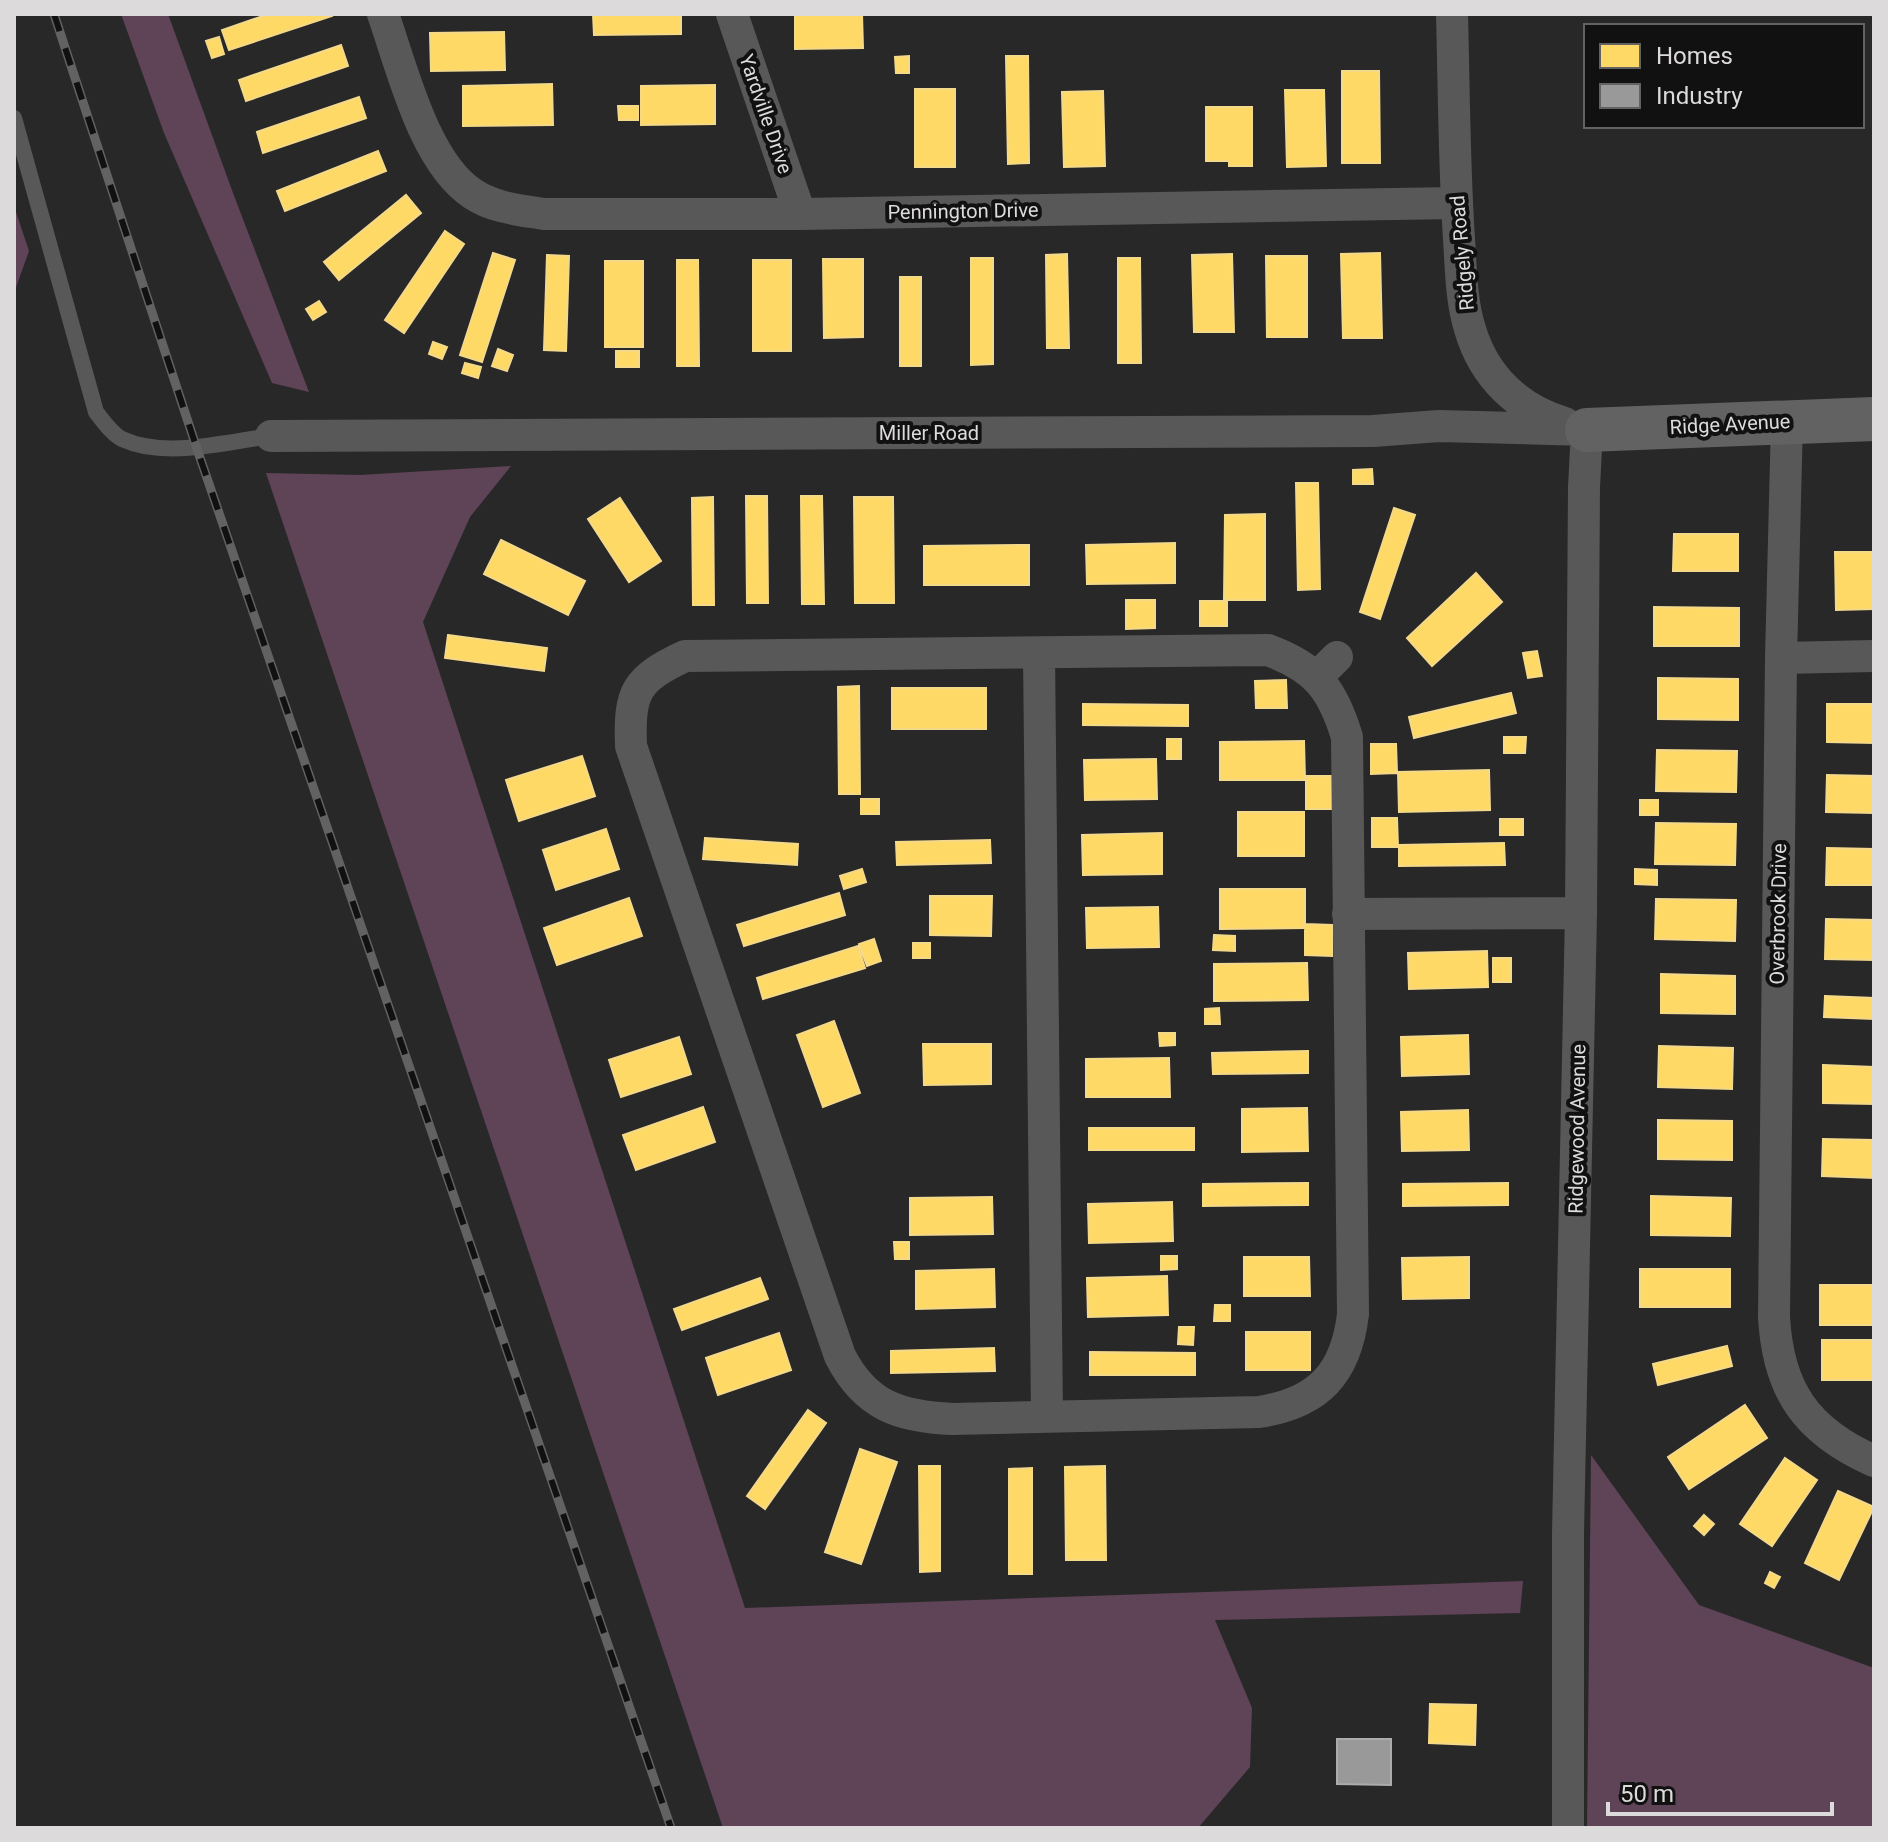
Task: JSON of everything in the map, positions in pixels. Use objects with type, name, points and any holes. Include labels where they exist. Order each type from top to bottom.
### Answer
[{"type":"street","name":"Pennington Drive","points":[[383,14],[423,128],[443,166],[473,194],[503,208],[544,214],[800,214],[1456,203]]},
{"type":"street","name":"Yardville Drive","points":[[732,14],[800,214]]},
{"type":"street","name":"Ridgely Road","points":[[1452,14],[1456,203],[1461,276],[1469,329],[1483,360],[1517,401],[1543,416],[1587,430]]},
{"type":"street","name":"Ridge Avenue","points":[[1587,430],[1874,419]]},
{"type":"street","name":"Overbrook Drive","points":[[1787,421],[1781,658],[1776,1348],[1783,1377],[1810,1420],[1835,1440],[1874,1461]]},
{"type":"street","name":"Miller Road","points":[[271,436],[1265,432],[1373,431],[1439,426],[1587,430]]},
{"type":"street","name":"Ridgewood Avenue","points":[[1568,1828],[1568,1533],[1587,430]]},
{"type":"street","points":[[1268,650],[1327,667],[1347,737],[1353,1314],[1350,1337],[1341,1362],[1325,1383],[1306,1400],[1285,1408],[1259,1412],[923,1418],[895,1411],[869,1396],[850,1376],[840,1356],[631,746],[628,678],[685,656],[1039,653],[1268,650]]},
{"type":"street","points":[[1039,653],[1047,1416]]},
{"type":"street","points":[[1781,658],[1874,656]]},
{"type":"street","points":[[1348,914],[1581,913]]},
{"type":"lane","points":[[14,118],[96,412],[119,438],[153,449],[177,449],[271,436]]},
{"type":"shaded area","points":[[121,14],[168,14],[309,392],[272,383],[164,133]]},
{"type":"shaded area","points":[[14,206],[29,251],[14,293]]},
{"type":"shaded area","points":[[511,466],[470,517],[423,622],[745,1608],[1523,1581],[1520,1613],[1215,1620],[1252,1708],[1250,1767],[1198,1828],[723,1828],[266,473],[360,475]]},
{"type":"shaded area","points":[[1591,1455],[1699,1605],[1874,1668],[1874,1828],[1587,1828]]},
{"type":"building: Homes","points":[[269,14],[332,16],[229,50],[222,30]]},
{"type":"building: Homes","points":[[593,14],[681,14],[681,34],[594,35]]},
{"type":"building: Homes","points":[[795,14],[862,14],[863,48],[795,49]]},
{"type":"building: Homes","points":[[504,32],[505,70],[431,71],[430,33]]},
{"type":"building: Homes","points":[[219,37],[224,54],[212,58],[206,41]]},
{"type":"building: Homes","points":[[341,45],[348,66],[246,101],[239,80]]},
{"type":"building: Homes","points":[[909,56],[909,73],[896,73],[895,57]]},
{"type":"building: Homes","points":[[1006,56],[1028,56],[1029,163],[1008,164]]},
{"type":"building: Homes","points":[[1342,71],[1379,71],[1380,163],[1342,163]]},
{"type":"building: Homes","points":[[552,84],[553,125],[463,126],[463,86]]},
{"type":"building: Homes","points":[[715,85],[715,124],[641,125],[641,86]]},
{"type":"building: Homes","points":[[915,89],[955,89],[955,167],[915,167]]},
{"type":"building: Homes","points":[[1285,90],[1324,90],[1326,166],[1287,167]]},
{"type":"building: Homes","points":[[1103,91],[1105,166],[1064,167],[1062,92]]},
{"type":"building: Homes","points":[[359,97],[366,118],[263,153],[257,132]]},
{"type":"building: Homes","points":[[618,106],[638,106],[638,120],[619,120]]},
{"type":"building: Homes","points":[[1206,107],[1252,107],[1252,166],[1229,166],[1229,161],[1206,161]]},
{"type":"building: Homes","points":[[378,151],[386,171],[285,211],[277,191]]},
{"type":"building: Homes","points":[[406,195],[421,213],[339,280],[324,262]]},
{"type":"building: Homes","points":[[445,231],[464,244],[404,333],[385,320]]},
{"type":"building: Homes","points":[[493,253],[515,260],[482,362],[460,355]]},
{"type":"building: Homes","points":[[1380,253],[1382,338],[1343,338],[1341,254]]},
{"type":"building: Homes","points":[[1067,254],[1069,348],[1047,348],[1046,255]]},
{"type":"building: Homes","points":[[1232,254],[1234,332],[1194,332],[1192,255]]},
{"type":"building: Homes","points":[[547,255],[569,256],[566,351],[544,350]]},
{"type":"building: Homes","points":[[1266,256],[1307,256],[1307,337],[1267,337]]},
{"type":"building: Homes","points":[[971,258],[993,258],[993,364],[971,365]]},
{"type":"building: Homes","points":[[1118,258],[1140,258],[1141,363],[1118,363]]},
{"type":"building: Homes","points":[[823,259],[863,259],[863,337],[824,338]]},
{"type":"building: Homes","points":[[677,260],[698,260],[699,366],[677,366]]},
{"type":"building: Homes","points":[[753,260],[791,260],[791,351],[753,351]]},
{"type":"building: Homes","points":[[605,261],[643,261],[643,347],[605,347]]},
{"type":"building: Homes","points":[[900,277],[921,277],[921,366],[900,366]]},
{"type":"building: Homes","points":[[319,301],[326,312],[313,320],[306,309]]},
{"type":"building: Homes","points":[[433,342],[447,347],[442,359],[429,354]]},
{"type":"building: Homes","points":[[498,349],[513,355],[507,371],[492,366]]},
{"type":"building: Homes","points":[[616,351],[639,351],[639,367],[616,367]]},
{"type":"building: Homes","points":[[465,363],[481,367],[478,378],[462,373]]},
{"type":"building: Homes","points":[[1372,469],[1373,484],[1353,484],[1353,470]]},
{"type":"building: Homes","points":[[1296,483],[1318,483],[1320,589],[1298,590]]},
{"type":"building: Homes","points":[[746,496],[767,496],[768,603],[747,603]]},
{"type":"building: Homes","points":[[801,496],[822,496],[824,604],[802,604]]},
{"type":"building: Homes","points":[[713,497],[714,605],[693,605],[692,498]]},
{"type":"building: Homes","points":[[854,497],[893,497],[894,603],[855,603]]},
{"type":"building: Homes","points":[[620,498],[661,561],[629,582],[588,519]]},
{"type":"building: Homes","points":[[1394,508],[1415,515],[1380,619],[1360,612]]},
{"type":"building: Homes","points":[[1265,514],[1265,600],[1224,600],[1225,515]]},
{"type":"building: Homes","points":[[1674,534],[1738,534],[1738,571],[1673,571]]},
{"type":"building: Homes","points":[[501,540],[585,581],[568,615],[484,574]]},
{"type":"building: Homes","points":[[1175,543],[1175,583],[1087,584],[1086,545]]},
{"type":"building: Homes","points":[[1029,545],[1029,585],[924,585],[924,546]]},
{"type":"building: Homes","points":[[1835,552],[1874,552],[1874,609],[1836,610]]},
{"type":"building: Homes","points":[[1476,573],[1502,602],[1432,666],[1407,638]]},
{"type":"building: Homes","points":[[1126,600],[1155,600],[1155,628],[1126,629]]},
{"type":"building: Homes","points":[[1200,601],[1227,601],[1227,626],[1200,626]]},
{"type":"building: Homes","points":[[1654,607],[1739,608],[1739,646],[1654,646]]},
{"type":"building: Homes","points":[[448,635],[547,648],[544,671],[445,658]]},
{"type":"building: Homes","points":[[1537,651],[1542,676],[1528,678],[1523,653]]},
{"type":"building: Homes","points":[[1658,678],[1738,679],[1738,720],[1658,719]]},
{"type":"building: Homes","points":[[1286,680],[1287,708],[1256,708],[1255,681]]},
{"type":"building: Homes","points":[[859,686],[860,794],[839,794],[838,687]]},
{"type":"building: Homes","points":[[892,688],[986,688],[986,729],[892,729]]},
{"type":"building: Homes","points":[[1511,693],[1516,713],[1414,738],[1409,717]]},
{"type":"building: Homes","points":[[1083,704],[1188,705],[1188,726],[1083,725]]},
{"type":"building: Homes","points":[[1827,704],[1874,704],[1874,743],[1827,742]]},
{"type":"building: Homes","points":[[1504,737],[1526,737],[1525,753],[1504,753]]},
{"type":"building: Homes","points":[[1167,739],[1181,739],[1181,759],[1167,759]]},
{"type":"building: Homes","points":[[1304,741],[1305,780],[1220,780],[1220,742]]},
{"type":"building: Homes","points":[[1371,744],[1396,744],[1397,773],[1371,774]]},
{"type":"building: Homes","points":[[1657,750],[1737,751],[1736,792],[1656,791]]},
{"type":"building: Homes","points":[[582,756],[595,796],[519,821],[506,780]]},
{"type":"building: Homes","points":[[1156,759],[1157,799],[1085,800],[1084,760]]},
{"type":"building: Homes","points":[[1489,770],[1490,810],[1399,812],[1398,772]]},
{"type":"building: Homes","points":[[1827,775],[1874,776],[1874,813],[1826,812]]},
{"type":"building: Homes","points":[[1306,776],[1331,776],[1332,809],[1306,809]]},
{"type":"building: Homes","points":[[861,799],[879,799],[879,814],[861,814]]},
{"type":"building: Homes","points":[[1640,800],[1658,800],[1658,815],[1640,815]]},
{"type":"building: Homes","points":[[1238,812],[1304,812],[1304,856],[1238,856]]},
{"type":"building: Homes","points":[[1372,818],[1397,818],[1398,847],[1372,847]]},
{"type":"building: Homes","points":[[1500,819],[1523,819],[1523,835],[1500,835]]},
{"type":"building: Homes","points":[[1656,823],[1736,824],[1735,865],[1655,864]]},
{"type":"building: Homes","points":[[606,829],[619,869],[556,890],[543,850]]},
{"type":"building: Homes","points":[[1162,833],[1162,874],[1083,875],[1082,835]]},
{"type":"building: Homes","points":[[705,838],[798,844],[797,865],[703,859]]},
{"type":"building: Homes","points":[[990,840],[991,863],[897,865],[896,842]]},
{"type":"building: Homes","points":[[1504,843],[1505,865],[1399,866],[1399,845]]},
{"type":"building: Homes","points":[[1827,848],[1874,849],[1874,885],[1826,885]]},
{"type":"building: Homes","points":[[862,869],[866,882],[844,889],[840,876]]},
{"type":"building: Homes","points":[[1635,869],[1657,870],[1657,885],[1635,884]]},
{"type":"building: Homes","points":[[1220,889],[1305,889],[1305,928],[1220,929]]},
{"type":"building: Homes","points":[[839,893],[845,915],[744,946],[737,925]]},
{"type":"building: Homes","points":[[930,896],[992,896],[991,936],[930,935]]},
{"type":"building: Homes","points":[[629,898],[642,936],[557,965],[544,928]]},
{"type":"building: Homes","points":[[1656,899],[1736,900],[1735,941],[1655,939]]},
{"type":"building: Homes","points":[[1158,907],[1159,947],[1087,948],[1086,908]]},
{"type":"building: Homes","points":[[1826,919],[1874,920],[1874,960],[1825,959]]},
{"type":"building: Homes","points":[[1305,924],[1332,925],[1332,956],[1305,955]]},
{"type":"building: Homes","points":[[1214,935],[1235,936],[1235,951],[1213,950]]},
{"type":"building: Homes","points":[[874,939],[881,961],[867,966],[859,944]]},
{"type":"building: Homes","points":[[913,943],[930,943],[930,958],[913,958]]},
{"type":"building: Homes","points":[[858,946],[865,968],[763,999],[757,978]]},
{"type":"building: Homes","points":[[1487,951],[1488,987],[1409,989],[1408,953]]},
{"type":"building: Homes","points":[[1493,958],[1511,958],[1511,982],[1493,982]]},
{"type":"building: Homes","points":[[1307,963],[1308,1000],[1214,1001],[1214,964]]},
{"type":"building: Homes","points":[[1661,974],[1735,976],[1735,1014],[1661,1013]]},
{"type":"building: Homes","points":[[1825,996],[1874,998],[1874,1019],[1824,1017]]},
{"type":"building: Homes","points":[[1219,1008],[1220,1024],[1205,1024],[1205,1009]]},
{"type":"building: Homes","points":[[834,1021],[860,1093],[823,1107],[797,1035]]},
{"type":"building: Homes","points":[[1159,1033],[1175,1033],[1175,1045],[1160,1046]]},
{"type":"building: Homes","points":[[1468,1035],[1469,1074],[1402,1076],[1401,1037]]},
{"type":"building: Homes","points":[[679,1037],[691,1074],[621,1097],[609,1060]]},
{"type":"building: Homes","points":[[923,1044],[991,1044],[991,1084],[924,1085]]},
{"type":"building: Homes","points":[[1659,1046],[1733,1048],[1732,1089],[1658,1087]]},
{"type":"building: Homes","points":[[1308,1051],[1308,1073],[1213,1074],[1212,1053]]},
{"type":"building: Homes","points":[[1169,1058],[1170,1097],[1086,1097],[1086,1059]]},
{"type":"building: Homes","points":[[1823,1065],[1874,1067],[1874,1104],[1823,1103]]},
{"type":"building: Homes","points":[[703,1107],[715,1142],[636,1170],[623,1135]]},
{"type":"building: Homes","points":[[1307,1108],[1308,1151],[1242,1152],[1242,1109]]},
{"type":"building: Homes","points":[[1468,1110],[1469,1150],[1402,1151],[1401,1112]]},
{"type":"building: Homes","points":[[1658,1120],[1732,1121],[1732,1160],[1658,1159]]},
{"type":"building: Homes","points":[[1089,1128],[1194,1128],[1194,1150],[1089,1150]]},
{"type":"building: Homes","points":[[1823,1139],[1874,1140],[1874,1178],[1822,1176]]},
{"type":"building: Homes","points":[[1308,1183],[1308,1205],[1203,1206],[1203,1184]]},
{"type":"building: Homes","points":[[1508,1183],[1508,1205],[1403,1206],[1403,1184]]},
{"type":"building: Homes","points":[[1651,1196],[1731,1198],[1730,1236],[1651,1235]]},
{"type":"building: Homes","points":[[992,1197],[993,1234],[910,1235],[910,1198]]},
{"type":"building: Homes","points":[[1172,1202],[1173,1241],[1089,1243],[1088,1204]]},
{"type":"building: Homes","points":[[894,1242],[909,1242],[909,1259],[895,1259]]},
{"type":"building: Homes","points":[[1161,1256],[1177,1256],[1177,1269],[1161,1270]]},
{"type":"building: Homes","points":[[1244,1257],[1309,1257],[1310,1296],[1244,1296]]},
{"type":"building: Homes","points":[[1469,1257],[1469,1298],[1403,1299],[1402,1258]]},
{"type":"building: Homes","points":[[994,1269],[995,1307],[916,1309],[916,1271]]},
{"type":"building: Homes","points":[[1640,1269],[1730,1269],[1730,1307],[1640,1307]]},
{"type":"building: Homes","points":[[1167,1276],[1168,1315],[1088,1317],[1087,1278]]},
{"type":"building: Homes","points":[[760,1278],[768,1299],[682,1330],[674,1309]]},
{"type":"building: Homes","points":[[1820,1285],[1874,1285],[1874,1325],[1820,1325]]},
{"type":"building: Homes","points":[[1215,1305],[1230,1305],[1230,1321],[1214,1321]]},
{"type":"building: Homes","points":[[1179,1327],[1194,1327],[1193,1345],[1178,1344]]},
{"type":"building: Homes","points":[[1246,1332],[1310,1332],[1310,1370],[1246,1370]]},
{"type":"building: Homes","points":[[779,1333],[791,1370],[718,1395],[706,1358]]},
{"type":"building: Homes","points":[[1822,1340],[1874,1340],[1874,1380],[1822,1380]]},
{"type":"building: Homes","points":[[1727,1346],[1732,1366],[1658,1385],[1653,1364]]},
{"type":"building: Homes","points":[[994,1348],[995,1371],[891,1373],[891,1351]]},
{"type":"building: Homes","points":[[1090,1352],[1195,1353],[1195,1375],[1090,1375]]},
{"type":"building: Homes","points":[[1745,1405],[1767,1438],[1689,1489],[1668,1457]]},
{"type":"building: Homes","points":[[808,1410],[826,1423],[765,1509],[747,1496]]},
{"type":"building: Homes","points":[[860,1449],[897,1462],[861,1564],[825,1552]]},
{"type":"building: Homes","points":[[1785,1458],[1817,1480],[1772,1546],[1740,1524]]},
{"type":"building: Homes","points":[[919,1466],[940,1466],[940,1571],[920,1572]]},
{"type":"building: Homes","points":[[1105,1466],[1106,1560],[1066,1560],[1065,1467]]},
{"type":"building: Homes","points":[[1032,1468],[1032,1574],[1009,1574],[1009,1469]]},
{"type":"building: Homes","points":[[1838,1491],[1874,1507],[1839,1580],[1805,1563]]},
{"type":"building: Homes","points":[[1704,1515],[1714,1524],[1704,1535],[1694,1526]]},
{"type":"building: Homes","points":[[1770,1572],[1780,1577],[1774,1588],[1765,1583]]},
{"type":"building: Homes","points":[[1430,1704],[1476,1705],[1475,1745],[1429,1743]]},
{"type":"building: Industry","points":[[1337,1739],[1391,1739],[1391,1785],[1337,1784]]},
{"type":"railway","points":[[54,14],[196,446],[671,1828]]}]
